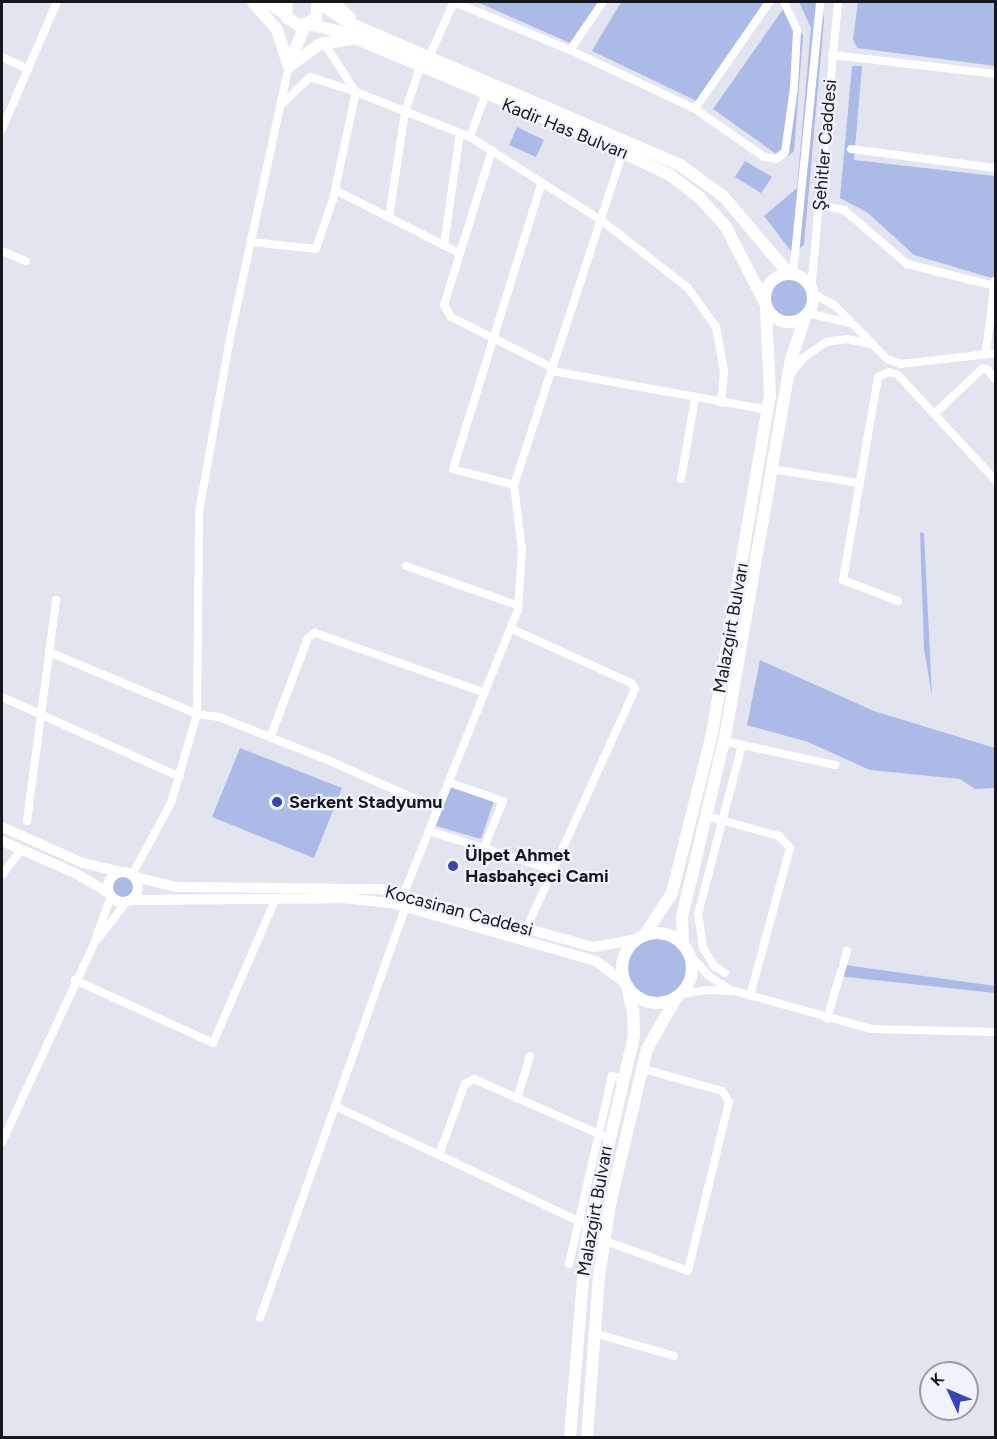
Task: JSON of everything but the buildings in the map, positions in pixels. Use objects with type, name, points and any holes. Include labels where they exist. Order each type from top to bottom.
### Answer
[{"type":"highway","points":[[253,2],[273,23],[286,50]]},
{"type":"highway","points":[[267,2],[286,11],[286,50],[289,66]]},
{"type":"highway","points":[[289,66],[307,24],[318,15],[318,2]]},
{"type":"highway","name":"Kadir Has Bulvarı","points":[[318,2],[359,34],[420,67],[623,152],[675,179],[710,207],[726,227],[766,305]]},
{"type":"highway","points":[[289,66],[324,43],[359,34],[333,2]]},
{"type":"highway","name":"Kadir Has Bulvarı","points":[[286,11],[307,24],[359,34],[429,57],[680,165],[714,188],[747,220],[791,274]]},
{"type":"highway","points":[[791,274],[812,291],[807,314],[784,322],[766,305],[771,281],[791,274]]},
{"type":"highway","name":"Malazgirt Bulvarı","points":[[641,937],[672,893],[712,734],[768,410],[771,360],[766,305]]},
{"type":"highway","name":"Malazgirt Bulvarı","points":[[686,950],[682,917],[724,741],[787,384],[807,314]]},
{"type":"highway","points":[[668,935],[686,950],[691,979],[678,996],[652,1003],[635,996],[626,985],[623,958],[641,937],[668,935]]},
{"type":"highway","name":"Malazgirt Bulvarı","points":[[570,1437],[589,1226],[602,1137],[622,1079],[634,1027],[626,985]]},
{"type":"highway","name":"Malazgirt Bulvarı","points":[[587,1437],[603,1240],[652,1037],[678,996]]},
{"type":"main road","name":"Kocasinan Caddesi","points":[[2,827],[83,863],[176,887],[350,887],[404,893],[594,947],[641,937]]},
{"type":"main road","points":[[2,841],[77,873],[110,895]]},
{"type":"main road","points":[[110,895],[109,881],[129,874],[138,888],[129,900]]},
{"type":"main road","name":"Kocasinan Caddesi","points":[[110,895],[129,900],[359,899],[406,905],[596,961],[626,985]]},
{"type":"street","points":[[2,129],[57,2]]},
{"type":"street","points":[[429,57],[454,2],[570,50],[694,109],[764,157],[776,159],[785,152],[794,88],[797,30],[784,2]]},
{"type":"street","points":[[570,50],[603,2]]},
{"type":"street","points":[[694,109],[769,2]]},
{"type":"street","name":"Şehitler Caddesi","points":[[791,274],[820,2]]},
{"type":"street","name":"Şehitler Caddesi","points":[[812,291],[838,2]]},
{"type":"street","points":[[251,242],[316,249],[335,190],[356,92],[324,43]]},
{"type":"street","points":[[832,55],[996,74]]},
{"type":"street","points":[[2,57],[28,69]]},
{"type":"street","points":[[129,874],[162,821],[180,777],[197,714],[199,512],[251,242],[289,66]]},
{"type":"street","points":[[389,218],[405,112],[420,67]]},
{"type":"street","points":[[282,105],[310,77],[356,92],[470,136],[541,184],[601,220],[688,288],[707,311],[722,352],[721,403]]},
{"type":"street","points":[[470,136],[485,96]]},
{"type":"street","points":[[444,245],[460,133]]},
{"type":"street","points":[[851,149],[996,168]]},
{"type":"street","points":[[492,150],[445,298],[446,309],[451,317],[552,369],[695,399],[768,410]]},
{"type":"street","points":[[404,893],[512,629],[519,606],[522,550],[514,485],[623,152]]},
{"type":"street","points":[[514,485],[453,469],[541,184]]},
{"type":"street","points":[[335,190],[459,253]]},
{"type":"street","points":[[820,205],[844,210],[907,264],[995,286]]},
{"type":"street","points":[[2,251],[26,261]]},
{"type":"street","points":[[986,352],[996,280]]},
{"type":"street","points":[[812,291],[827,300],[874,346],[893,361],[901,364],[986,352],[996,353]]},
{"type":"street","points":[[807,314],[831,316],[853,325]]},
{"type":"street","points":[[787,384],[803,357],[823,343],[847,339],[874,346]]},
{"type":"street","points":[[893,361],[889,372],[876,379],[843,580],[898,601]]},
{"type":"street","points":[[934,414],[982,369],[987,369],[996,380]]},
{"type":"street","points":[[889,372],[901,377],[996,481]]},
{"type":"street","points":[[681,479],[695,399]]},
{"type":"street","points":[[772,469],[858,483]]},
{"type":"street","points":[[405,566],[519,606]]},
{"type":"street","points":[[27,821],[56,600]]},
{"type":"street","points":[[512,629],[635,687],[526,929]]},
{"type":"street","points":[[270,738],[308,638],[315,633],[485,693]]},
{"type":"street","points":[[49,652],[197,714],[219,717],[438,809]]},
{"type":"street","points":[[2,697],[180,777]]},
{"type":"street","points":[[724,741],[835,765]]},
{"type":"street","points":[[725,973],[706,955],[697,922],[742,745]]},
{"type":"street","points":[[448,782],[503,801],[484,848]]},
{"type":"street","points":[[706,816],[779,836],[790,848],[750,996]]},
{"type":"street","points":[[429,831],[554,870]]},
{"type":"street","points":[[2,875],[21,850]]},
{"type":"street","points":[[2,1142],[75,980],[93,946],[110,895]]},
{"type":"street","points":[[75,980],[213,1044],[276,898]]},
{"type":"street","points":[[93,946],[129,900]]},
{"type":"street","points":[[260,1318],[406,905]]},
{"type":"street","points":[[686,950],[709,976],[735,991],[827,1019],[906,1032],[996,1032]]},
{"type":"street","points":[[827,1019],[847,951]]},
{"type":"street","points":[[678,996],[706,990],[735,991]]},
{"type":"street","points":[[517,1099],[530,1056]]},
{"type":"street","points":[[603,1240],[688,1271],[729,1101],[722,1091],[643,1069]]},
{"type":"street","points":[[439,1155],[466,1082],[477,1080],[602,1137],[576,1222],[569,1264]]},
{"type":"street","points":[[335,1106],[576,1222],[589,1226]]},
{"type":"street","points":[[594,1333],[674,1356]]},
{"type":"shaded area","points":[[477,2],[608,2],[577,46]]},
{"type":"shaded area","points":[[621,2],[773,2],[703,104],[592,51]]},
{"type":"shaded area","points":[[788,2],[803,36],[794,151],[788,156],[779,156],[713,109]]},
{"type":"shaded area","points":[[799,2],[822,2],[824,20],[804,245],[796,251],[791,251],[764,216],[797,188],[811,28]]},
{"type":"shaded area","points":[[858,2],[995,2],[995,66],[857,48],[853,39]]},
{"type":"shaded area","points":[[852,66],[862,66],[854,160],[995,176],[995,279],[914,255],[868,213],[840,198]]},
{"type":"shaded area","points":[[517,127],[544,140],[536,157],[509,145]]},
{"type":"shaded area","points":[[745,161],[772,177],[761,193],[735,177]]},
{"type":"shaded area","points":[[789,279],[796,280],[802,285],[807,291],[807,305],[802,311],[796,316],[789,317],[782,316],[776,311],[771,305],[770,298],[771,291],[776,285],[782,280]]},
{"type":"shaded area","points":[[920,532],[924,533],[932,696],[924,649]]},
{"type":"shaded area","points":[[760,660],[874,711],[995,748],[995,788],[975,789],[960,779],[870,770],[808,742],[747,725]]},
{"type":"shaded area","name":"Serkent Stadyumu","points":[[240,748],[342,788],[314,858],[212,817]]},
{"type":"shaded area","points":[[451,787],[494,801],[481,839],[436,826]]},
{"type":"shaded area","points":[[123,875],[131,879],[135,887],[131,895],[123,899],[115,895],[111,887],[115,879]]},
{"type":"shaded area","points":[[651,939],[663,939],[678,947],[686,962],[686,974],[678,989],[663,997],[651,997],[636,989],[628,974],[628,962],[636,947]]},
{"type":"shaded area","points":[[838,964],[995,986],[995,993],[837,976]]},
{"type":"place","name":"Serkent Stadyumu","points":[[277,802]]},
{"type":"place","name":"Ülpet Ahmet Hasbahçeci Cami","points":[[453,866]]}]
